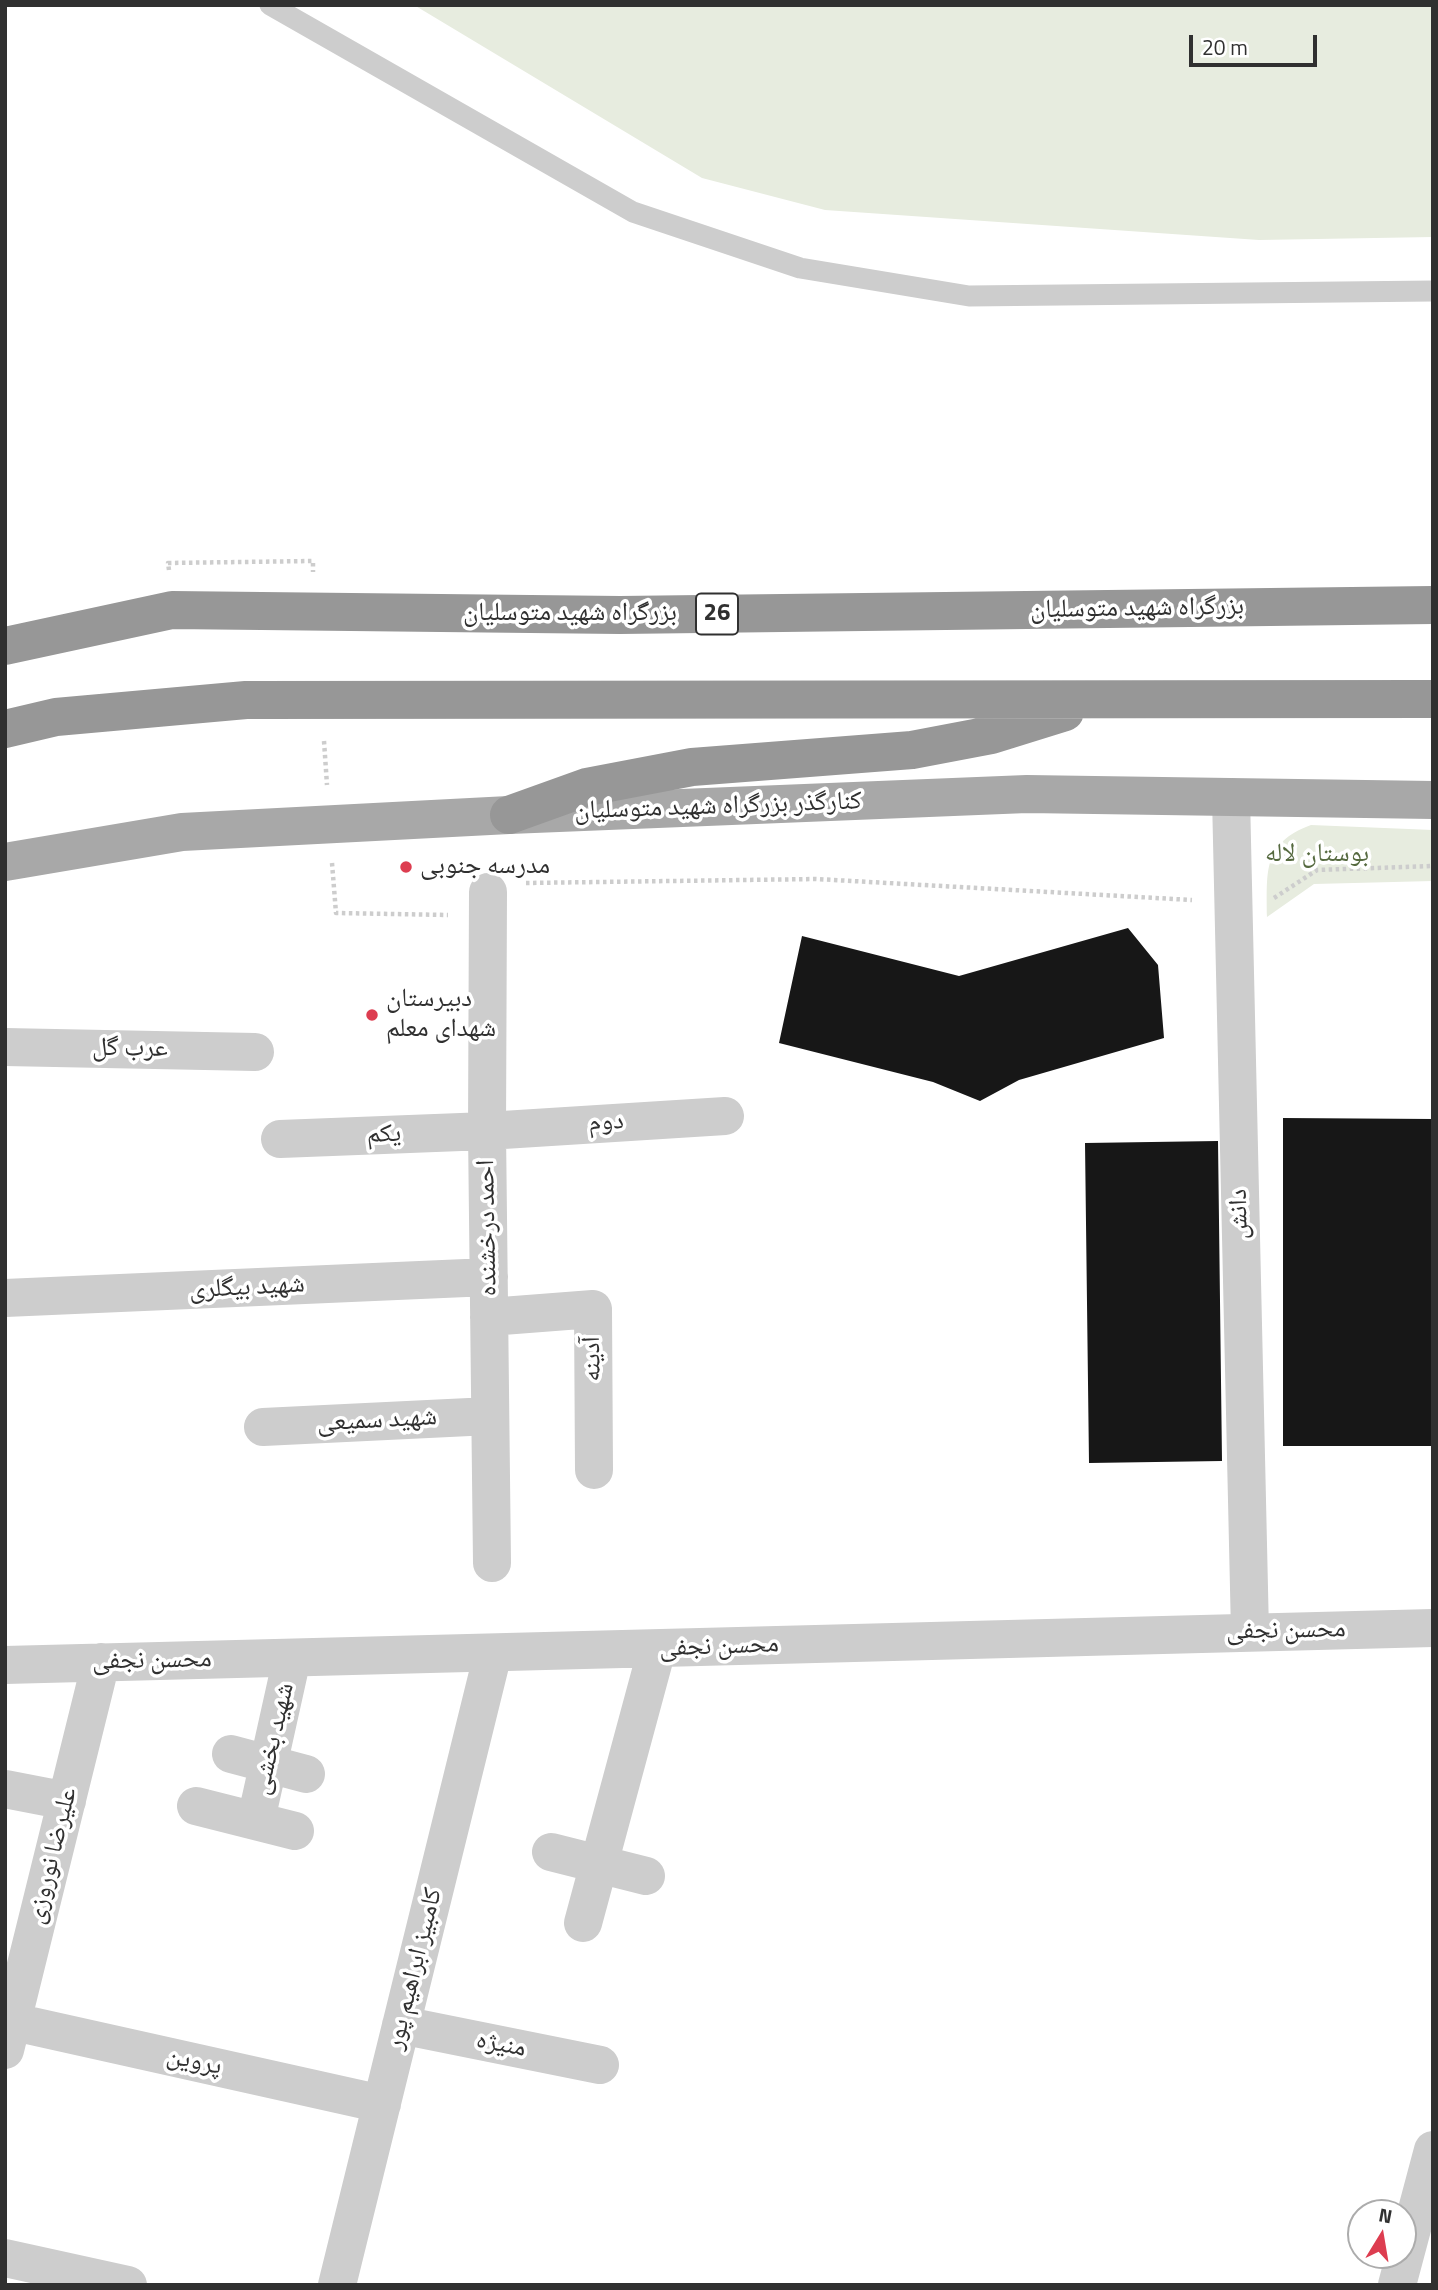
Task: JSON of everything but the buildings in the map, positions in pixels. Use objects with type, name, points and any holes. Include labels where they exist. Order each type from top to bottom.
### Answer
[{"type":"highway","name":"بزرگراه شهید متوسلیان","points":[[5,646],[172,610],[620,615],[1433,606]]},
{"type":"highway","points":[[5,729],[56,717],[246,700],[1433,699]]},
{"type":"highway","points":[[509,815],[587,787],[692,768],[912,750],[991,735],[1100,701]]},
{"type":"main road","name":"کنارگذر بزرگراه شهید متوسلیان","points":[[5,862],[182,832],[509,815],[1027,794],[1433,800]]},
{"type":"street","name":"دانش","points":[[1231,797],[1250,1632]]},
{"type":"street","name":"احمد درخشنده","points":[[488,892],[487,1131],[492,1563]]},
{"type":"street","name":"عرب گل","points":[[5,1047],[255,1052]]},
{"type":"street","name":"دوم","points":[[487,1131],[725,1116]]},
{"type":"street","name":"یکم","points":[[280,1139],[487,1131]]},
{"type":"street","name":"شهید بیگلری","points":[[5,1298],[489,1277]]},
{"type":"street","name":"آدینه","points":[[489,1317],[593,1310],[594,1469]]},
{"type":"street","name":"شهید سمیعی","points":[[263,1427],[490,1416]]},
{"type":"street","name":"محسن نجفی","points":[[5,1665],[1433,1628]]},
{"type":"street","points":[[583,1923],[657,1649]]},
{"type":"street","name":"کامبیز ابراهیم پور","points":[[337,2285],[493,1653]]},
{"type":"street","name":"شهید بخشی","points":[[256,1819],[292,1658]]},
{"type":"street","name":"علیرضا نوروزی","points":[[8,2031],[101,1662]]},
{"type":"street","points":[[231,1754],[306,1774]]},
{"type":"street","points":[[5,1789],[67,1801]]},
{"type":"street","points":[[196,1806],[295,1831]]},
{"type":"street","points":[[551,1852],[646,1876]]},
{"type":"street","name":"منیژه","points":[[401,2025],[600,2065]]},
{"type":"street","name":"پروین","points":[[8,2031],[382,2104]]},
{"type":"street","points":[[1397,2285],[1421,2237],[1433,2150]]},
{"type":"street","points":[[5,2258],[128,2285]]},
{"type":"lane","points":[[270,5],[633,212],[800,268],[969,296],[1433,291]]},
{"type":"path","points":[[168,563],[313,561]]},
{"type":"path","points":[[1274,898],[1317,870],[1433,866]]},
{"type":"path","points":[[488,892],[531,882],[816,879],[1192,900]]},
{"type":"path","points":[[336,913],[457,915]]},
{"type":"green space","points":[[414,5],[1433,5],[1433,237],[1259,240],[825,210],[702,178]]},
{"type":"green space","name":"بوستان لاله","points":[[1311,825],[1433,830],[1433,881],[1314,884],[1267,917],[1268,873],[1276,850],[1295,832]]},
{"type":"place","name":"مدرسه جنوبی","points":[[406,867]]},
{"type":"place","name":"دبیرستان شهدای معلم","points":[[372,1015]]}]
